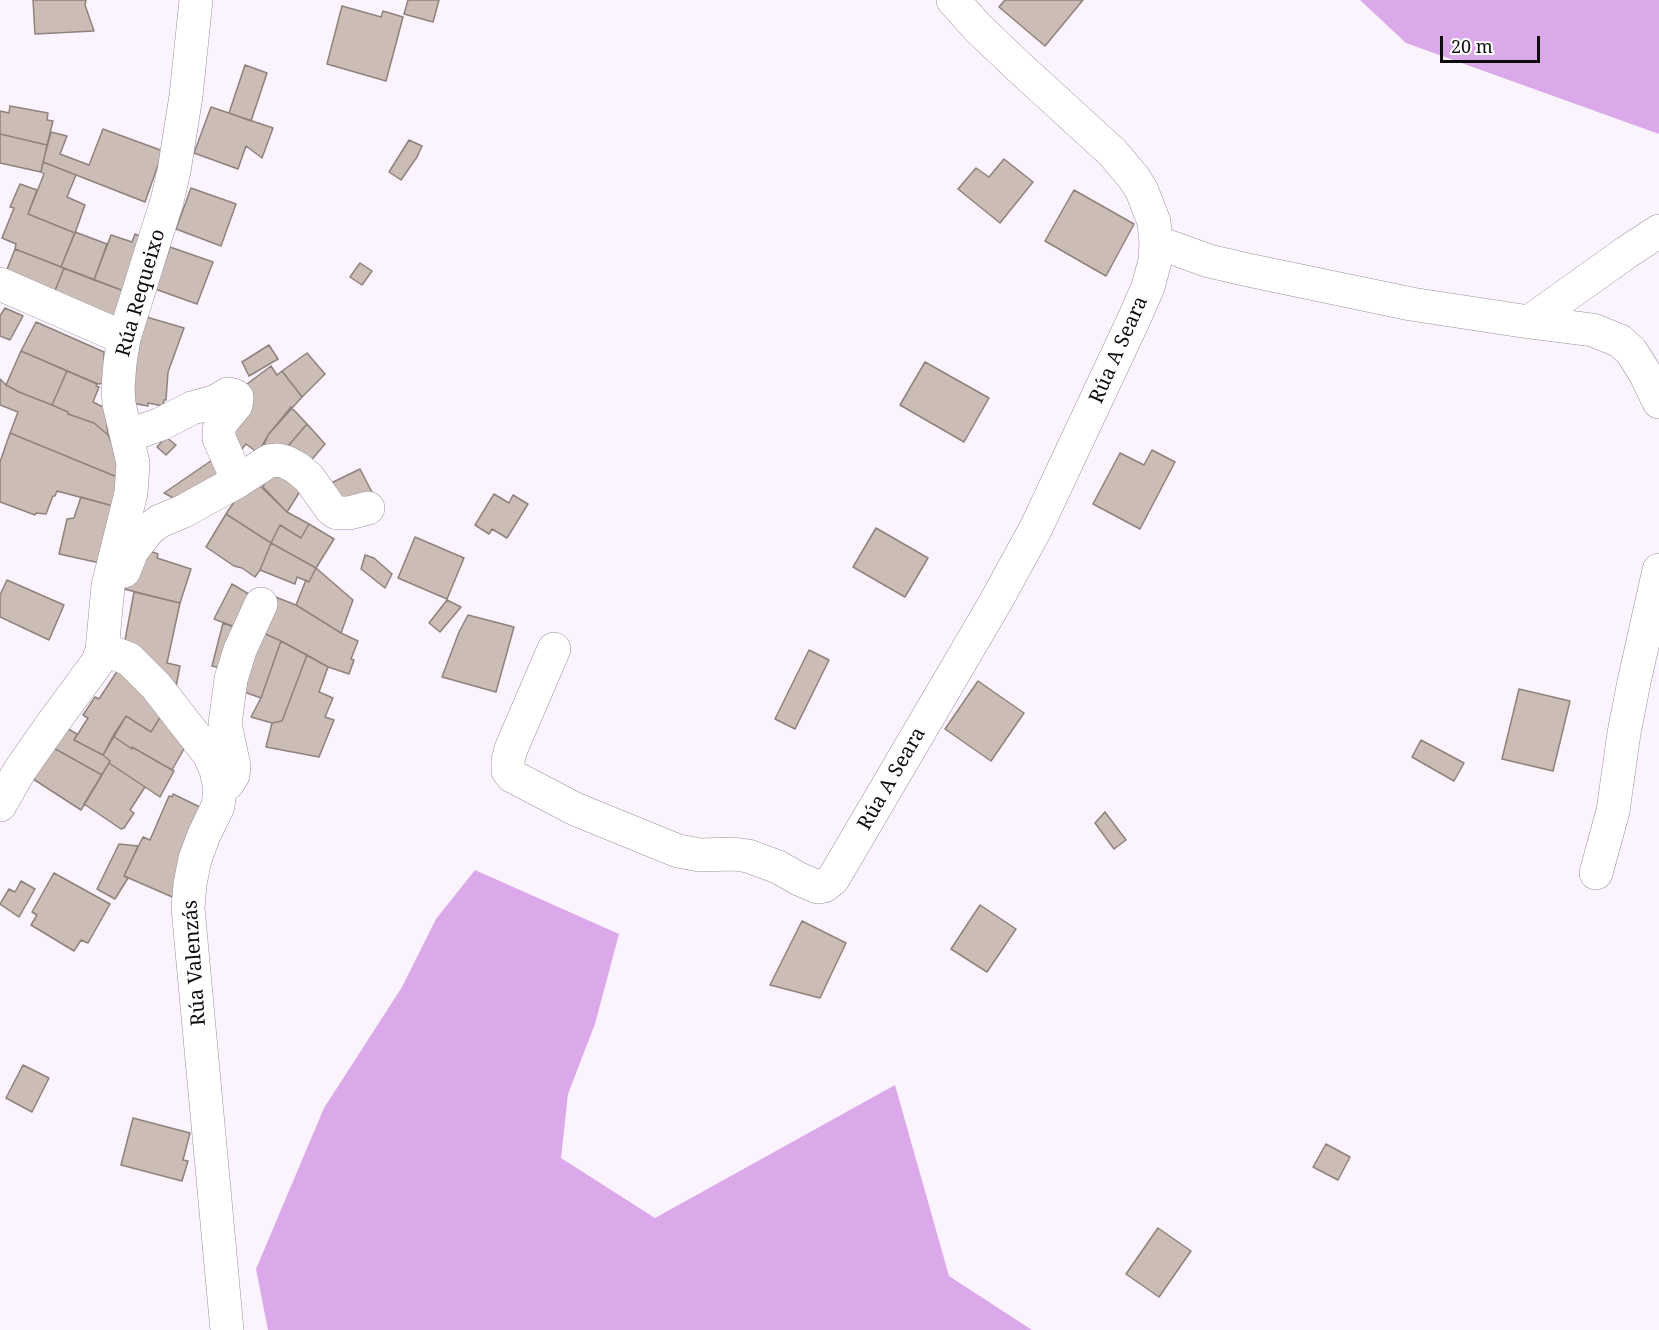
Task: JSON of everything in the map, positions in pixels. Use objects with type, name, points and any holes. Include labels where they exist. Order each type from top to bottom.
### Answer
[{"type":"street","name":"Rúa Requeixo","points":[[0,805],[20,770],[97,663],[103,639],[108,586],[131,494],[133,463],[119,404],[118,388],[124,338],[167,201],[174,171],[186,96],[196,0]]},
{"type":"street","name":"Rúa A Seara","points":[[554,649],[511,749],[508,771],[512,776],[575,808],[678,851],[700,855],[748,856],[778,867],[811,885],[824,886],[829,883],[995,603],[1036,528],[1134,319],[1148,286],[1155,261],[1154,222],[1142,191],[1134,178],[1112,152],[978,28],[953,0]]},
{"type":"street","points":[[1529,322],[1659,231]]},
{"type":"street","points":[[1156,242],[1209,261],[1411,304],[1593,330],[1620,341],[1631,351],[1659,402]]},
{"type":"street","points":[[0,284],[124,338]]},
{"type":"street","points":[[127,436],[161,424],[192,408],[214,402],[228,394],[233,395],[237,397],[236,405],[221,423],[219,438],[238,481]]},
{"type":"street","points":[[220,789],[216,770],[209,754],[156,686],[129,659],[116,654],[103,639],[129,558],[140,539],[160,521],[184,511],[269,461],[286,462],[297,468],[309,478],[337,513],[349,513],[368,508]]},
{"type":"street","points":[[1596,873],[1613,811],[1630,702],[1659,570]]},
{"type":"street","name":"Rúa Valenzás","points":[[227,1330],[188,908],[195,859],[218,806],[220,789],[229,782],[233,775],[234,766],[225,724],[231,679],[240,650],[261,604]]},
{"type":"shaded area","points":[[1360,0],[1659,0],[1659,134],[1406,43]]},
{"type":"shaded area","points":[[475,870],[619,934],[595,1024],[568,1094],[561,1158],[655,1218],[895,1085],[949,1276],[1032,1330],[268,1330],[256,1269],[324,1108],[402,987],[436,919]]},
{"type":"building","points":[[33,0],[86,0],[85,5],[94,31],[35,34]]},
{"type":"building","points":[[408,0],[439,0],[433,22],[404,14]]},
{"type":"building","points":[[1005,0],[1083,0],[1045,46],[999,7]]},
{"type":"building","points":[[342,6],[381,17],[383,11],[403,17],[386,81],[327,64]]},
{"type":"building","points":[[245,65],[267,73],[251,121],[229,113]]},
{"type":"building","points":[[10,106],[48,113],[47,120],[53,121],[47,145],[0,134],[0,111],[9,113]]},
{"type":"building","points":[[211,107],[273,128],[262,158],[246,146],[238,169],[194,153]]},
{"type":"building","points":[[103,129],[163,151],[145,202],[43,162],[51,132],[67,136],[60,154],[89,165]]},
{"type":"building","points":[[0,134],[47,145],[41,172],[0,163]]},
{"type":"building","points":[[409,140],[422,146],[401,180],[389,172]]},
{"type":"building","points":[[1004,159],[1033,182],[1000,223],[958,189],[976,168],[989,177]]},
{"type":"building","points":[[43,162],[76,175],[67,197],[85,205],[75,233],[28,214],[44,174],[41,172]]},
{"type":"building","points":[[20,184],[37,190],[28,214],[75,233],[61,267],[15,249],[16,244],[2,238],[14,208],[10,207]]},
{"type":"building","points":[[191,188],[236,204],[221,246],[176,229]]},
{"type":"building","points":[[1074,190],[1134,224],[1106,276],[1045,241]]},
{"type":"building","points":[[75,232],[107,244],[94,280],[61,267]]},
{"type":"building","points":[[135,234],[142,237],[124,291],[94,280],[111,235],[132,242]]},
{"type":"building","points":[[170,247],[213,262],[197,304],[155,289]]},
{"type":"building","points":[[15,249],[64,268],[53,296],[4,277]]},
{"type":"building","points":[[360,263],[372,271],[362,285],[350,277]]},
{"type":"building","points":[[64,268],[129,293],[120,322],[53,296]]},
{"type":"building","points":[[5,308],[23,316],[10,340],[0,336],[0,316]]},
{"type":"building","points":[[143,316],[184,328],[168,372],[166,400],[163,406],[132,403],[130,369]]},
{"type":"building","points":[[36,322],[104,352],[104,383],[98,384],[21,351]]},
{"type":"building","points":[[269,345],[278,359],[249,376],[242,362]]},
{"type":"building","points":[[21,351],[67,371],[52,405],[6,385]]},
{"type":"building","points":[[307,353],[325,374],[302,397],[282,371]]},
{"type":"building","points":[[925,362],[989,398],[964,442],[900,405]]},
{"type":"building","points":[[271,366],[277,375],[282,371],[302,397],[268,435],[258,453],[246,444],[234,459],[224,437],[239,390]]},
{"type":"building","points":[[67,371],[99,387],[93,402],[105,406],[108,435],[94,423],[68,414],[52,405]]},
{"type":"building","points":[[0,379],[19,392],[94,423],[108,435],[117,455],[117,477],[10,433],[18,412],[0,405]]},
{"type":"building","points":[[291,407],[307,424],[275,461],[262,450],[268,435]]},
{"type":"building","points":[[307,424],[325,444],[303,470],[283,452]]},
{"type":"building","points":[[10,433],[117,477],[113,506],[57,491],[46,514],[36,513],[35,515],[0,502],[0,462]]},
{"type":"building","points":[[166,437],[176,445],[166,455],[157,447]]},
{"type":"building","points":[[1152,450],[1175,462],[1140,529],[1093,504],[1120,453],[1144,465]]},
{"type":"building","points":[[218,456],[225,475],[183,503],[164,493]]},
{"type":"building","points":[[284,469],[304,485],[287,512],[261,482]]},
{"type":"building","points":[[360,469],[374,496],[340,504],[325,486]]},
{"type":"building","points":[[254,480],[287,512],[309,524],[301,538],[280,525],[271,543],[226,514],[236,499]]},
{"type":"building","points":[[494,494],[509,503],[513,495],[528,504],[507,538],[492,529],[489,534],[475,525]]},
{"type":"building","points":[[81,497],[113,506],[100,563],[59,554],[67,519],[74,518]]},
{"type":"building","points":[[226,514],[271,543],[255,577],[206,547]]},
{"type":"building","points":[[309,524],[334,539],[316,568],[271,543],[280,525],[301,538]]},
{"type":"building","points":[[876,528],[928,558],[905,597],[853,567]]},
{"type":"building","points":[[415,537],[464,558],[447,599],[398,578]]},
{"type":"building","points":[[271,543],[316,568],[309,582],[297,577],[295,584],[260,570]]},
{"type":"building","points":[[138,547],[158,554],[157,558],[191,569],[180,603],[124,589]]},
{"type":"building","points":[[365,555],[374,558],[392,574],[385,588],[361,569]]},
{"type":"building","points":[[316,568],[353,600],[341,633],[296,605],[306,580],[309,582]]},
{"type":"building","points":[[7,580],[64,605],[49,640],[0,617],[0,595]]},
{"type":"building","points":[[232,584],[257,599],[243,630],[214,619]]},
{"type":"building","points":[[134,592],[180,603],[167,663],[180,666],[176,687],[123,651]]},
{"type":"building","points":[[273,596],[296,605],[358,641],[351,659],[354,660],[349,674],[328,667],[259,631]]},
{"type":"building","points":[[447,600],[461,607],[440,632],[429,623]]},
{"type":"building","points":[[468,615],[514,627],[496,692],[442,677]]},
{"type":"building","points":[[223,623],[237,628],[225,669],[212,666]]},
{"type":"building","points":[[259,631],[281,641],[261,698],[236,689]]},
{"type":"building","points":[[281,641],[307,655],[282,721],[272,723],[251,717],[261,698]]},
{"type":"building","points":[[809,650],[829,660],[795,729],[775,719]]},
{"type":"building","points":[[307,655],[328,667],[319,692],[333,698],[325,717],[334,720],[319,757],[266,747],[272,723],[282,721]]},
{"type":"building","points":[[118,670],[164,711],[151,732],[126,716],[103,755],[74,740],[88,718],[83,715],[95,697],[99,699]]},
{"type":"building","points":[[978,681],[1024,713],[991,761],[945,729]]},
{"type":"building","points":[[1519,689],[1570,701],[1553,771],[1502,759]]},
{"type":"building","points":[[164,711],[189,740],[172,770],[113,736],[126,716],[151,732]]},
{"type":"building","points":[[63,726],[77,734],[74,740],[110,761],[102,775],[50,746]]},
{"type":"building","points":[[113,736],[132,749],[132,747],[174,771],[160,797],[109,763],[110,761],[103,755]]},
{"type":"building","points":[[1421,740],[1464,763],[1454,781],[1412,757]]},
{"type":"building","points":[[50,746],[102,775],[81,810],[30,777]]},
{"type":"building","points":[[109,763],[145,787],[130,810],[134,813],[121,829],[84,804]]},
{"type":"building","points":[[173,794],[204,809],[177,899],[124,876],[143,837],[150,840],[169,796],[172,797]]},
{"type":"building","points":[[1105,812],[1126,840],[1114,849],[1095,823]]},
{"type":"building","points":[[119,844],[138,846],[124,876],[128,878],[115,899],[97,889]]},
{"type":"building","points":[[54,873],[110,904],[88,943],[81,940],[74,951],[31,925],[37,915],[32,912]]},
{"type":"building","points":[[21,881],[35,889],[19,917],[0,904],[9,889],[15,892]]},
{"type":"building","points":[[980,905],[1016,929],[987,972],[951,949]]},
{"type":"building","points":[[802,921],[846,943],[820,998],[770,985]]},
{"type":"building","points":[[23,1065],[49,1078],[32,1112],[6,1098]]},
{"type":"building","points":[[133,1118],[190,1133],[183,1160],[188,1161],[182,1181],[121,1165]]},
{"type":"building","points":[[1326,1144],[1350,1157],[1338,1180],[1313,1167]]},
{"type":"building","points":[[1158,1228],[1191,1251],[1159,1297],[1126,1274]]}]
